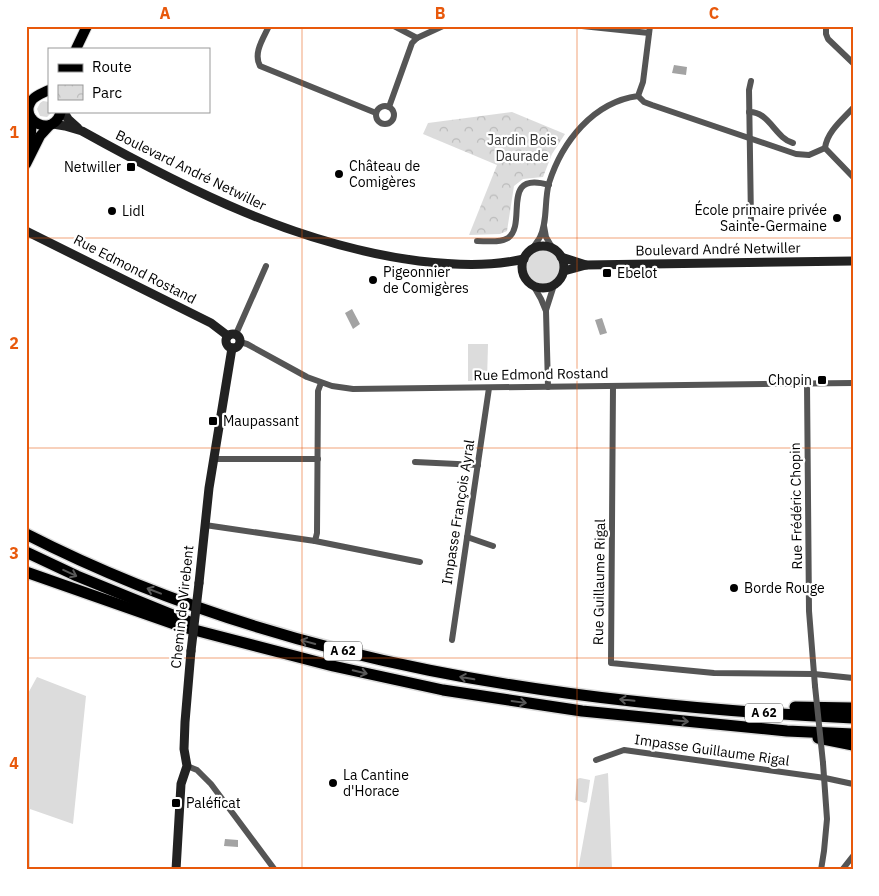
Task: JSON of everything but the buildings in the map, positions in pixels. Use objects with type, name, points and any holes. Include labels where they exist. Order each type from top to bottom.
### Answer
[{"type":"highway","name":"A 62","points":[[26,534],[84,562],[238,622],[390,663],[506,684],[676,705],[721,710],[853,718]]},
{"type":"highway","name":"A 62","points":[[26,552],[77,576],[186,620],[312,660],[443,690],[507,701],[638,717],[853,734]]},
{"type":"highway","points":[[26,572],[183,627],[312,660]]},
{"type":"highway","points":[[676,705],[853,708]]},
{"type":"highway","points":[[787,730],[853,745]]},
{"type":"main road","points":[[77,48],[88,26]]},
{"type":"main road","points":[[26,145],[31,133],[29,106],[40,94]]},
{"type":"main road","points":[[26,164],[39,138],[58,120],[62,112]]},
{"type":"main road","name":"Boulevard André Netwiller","points":[[63,112],[82,131]]},
{"type":"main road","points":[[29,115],[41,125],[52,124]]},
{"type":"main road","name":"Boulevard André Netwiller","points":[[52,124],[82,131],[227,206],[296,232],[343,246],[408,259],[463,265],[495,264],[524,259]]},
{"type":"main road","name":"Rue Edmond Rostand","points":[[26,230],[211,323],[235,338]]},
{"type":"main road","points":[[543,246],[553,249],[561,256],[563,262],[564,271],[561,277],[554,285],[543,288],[533,285],[527,280],[523,271],[524,259],[532,250],[543,246]]},
{"type":"main road","name":"Boulevard André Netwiller","points":[[561,256],[586,265]]},
{"type":"main road","name":"Boulevard André Netwiller","points":[[564,271],[586,265],[852,261]]},
{"type":"main road","name":"Boulevard André Netwiller","points":[[495,264],[523,271]]},
{"type":"main road","name":"Chemin de Virebent","points":[[176,870],[181,784],[187,766],[184,749],[191,651],[205,525],[232,348],[227,343],[235,338]]},
{"type":"street","points":[[269,26],[257,57],[260,66],[376,113]]},
{"type":"street","points":[[394,26],[417,38]]},
{"type":"street","points":[[389,107],[412,43],[417,38],[443,26]]},
{"type":"street","points":[[582,26],[650,30],[643,82],[638,96]]},
{"type":"street","points":[[826,26],[828,39],[853,63]]},
{"type":"street","points":[[751,81],[749,90],[751,221]]},
{"type":"street","points":[[532,250],[541,236],[544,225],[548,185],[557,162],[568,144],[587,120],[607,106],[626,97],[638,96],[649,104],[804,155],[809,155],[825,148]]},
{"type":"street","points":[[376,113],[381,107],[389,107]]},
{"type":"street","points":[[376,113],[380,122],[388,123],[394,115],[389,107]]},
{"type":"street","points":[[825,148],[826,140],[831,132],[853,108]]},
{"type":"street","points":[[749,112],[754,111],[762,115],[786,141],[793,143]]},
{"type":"street","points":[[825,148],[853,177]]},
{"type":"street","points":[[477,241],[500,241],[507,239],[514,229],[518,193],[523,186],[530,183],[548,185]]},
{"type":"street","points":[[544,225],[546,237],[553,249]]},
{"type":"street","points":[[235,338],[266,266]]},
{"type":"street","points":[[533,285],[546,311]]},
{"type":"street","points":[[548,387],[546,311],[554,285]]},
{"type":"street","name":"Rue Edmond Rostand","points":[[235,338],[306,377],[321,383],[353,389],[853,383]]},
{"type":"street","points":[[316,541],[318,390],[321,383]]},
{"type":"street","name":"Rue Frédéric Chopin","points":[[807,384],[809,611],[825,778],[827,832],[821,870]]},
{"type":"street","name":"Rue Guillaume Rigal","points":[[613,386],[611,664],[714,673],[814,674]]},
{"type":"street","name":"Impasse François Ayral","points":[[452,640],[489,388]]},
{"type":"street","points":[[214,459],[318,459]]},
{"type":"street","points":[[415,462],[478,465]]},
{"type":"street","points":[[205,525],[316,541],[420,562]]},
{"type":"street","points":[[467,537],[493,546]]},
{"type":"street","points":[[814,674],[853,678]]},
{"type":"street","name":"Impasse Guillaume Rigal","points":[[596,760],[624,750],[825,778]]},
{"type":"street","points":[[187,766],[197,770],[211,784],[275,870]]},
{"type":"street","points":[[825,778],[853,784]]},
{"type":"street","points":[[842,870],[853,856]]},
{"type":"green space","points":[[43,101],[48,102],[48,112],[52,112],[47,117],[40,116],[37,109]]},
{"type":"green space","name":"Jardin Bois Daurade","points":[[512,112],[565,134],[552,154],[543,177],[523,179],[514,186],[507,231],[500,234],[469,235],[497,165],[423,134],[428,123]]},
{"type":"green space","points":[[543,250],[555,255],[560,267],[555,279],[543,284],[531,279],[526,267],[531,255]]},
{"type":"green space","points":[[468,344],[488,344],[487,381],[468,381]]},
{"type":"green space","points":[[37,677],[86,696],[73,824],[30,809],[30,870],[26,870],[26,697]]},
{"type":"green space","points":[[608,773],[612,869],[616,870],[578,870],[595,776]]},
{"type":"green space","points":[[577,779],[590,780],[587,802],[585,803],[575,800]]},
{"type":"shaded area","points":[[674,65],[687,67],[686,75],[672,73]]},
{"type":"shaded area","points":[[352,309],[360,324],[353,329],[345,313]]},
{"type":"shaded area","points":[[602,318],[607,333],[600,335],[595,320]]},
{"type":"shaded area","points":[[225,839],[238,840],[238,847],[224,846]]},
{"type":"place","name":"Netwiller","points":[[131,167]]},
{"type":"place","name":"Château de Comigères","points":[[339,174]]},
{"type":"place","name":"Lidl","points":[[112,211]]},
{"type":"place","name":"École primaire privée Sainte-Germaine","points":[[837,218]]},
{"type":"place","name":"Ebelot","points":[[607,273]]},
{"type":"place","name":"Pigeonnier de Comigères","points":[[373,280]]},
{"type":"place","name":"Chopin","points":[[822,380]]},
{"type":"place","name":"Maupassant","points":[[213,421]]},
{"type":"place","name":"Borde Rouge","points":[[734,588]]},
{"type":"place","name":"La Cantine d'Horace","points":[[333,783]]},
{"type":"place","name":"Paléficat","points":[[176,803]]}]
